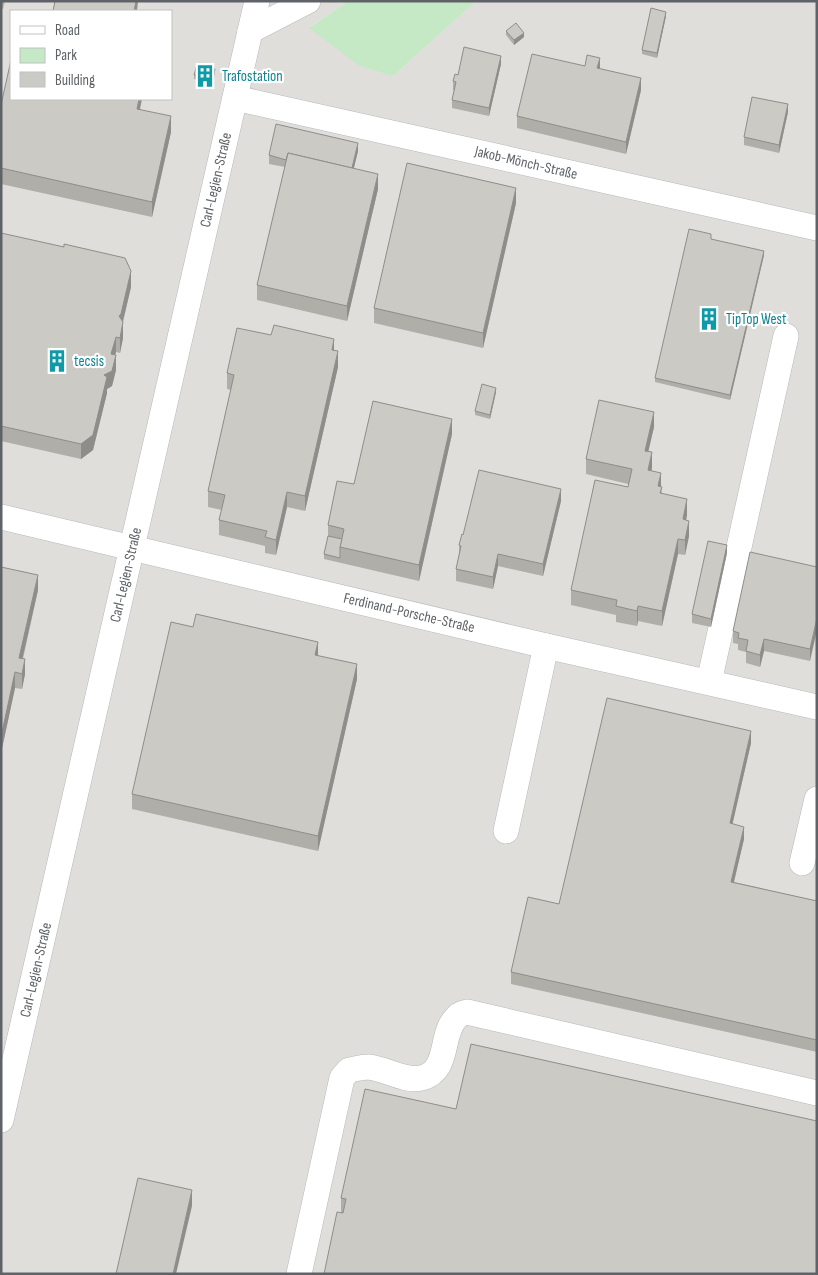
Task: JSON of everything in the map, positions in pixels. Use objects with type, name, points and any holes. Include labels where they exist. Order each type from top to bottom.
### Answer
[{"type":"street","name":"Carl-Legien-Straße","points":[[1,1120],[257,1]]},
{"type":"street","points":[[250,31],[308,1]]},
{"type":"street","name":"Jakob-Mönch-Straße","points":[[235,98],[817,228]]},
{"type":"street","points":[[708,682],[786,336]]},
{"type":"street","name":"Ferdinand-Porsche-Straße","points":[[1,517],[546,646],[817,707]]},
{"type":"street","points":[[506,831],[546,646]]},
{"type":"street","points":[[802,863],[817,800]]},
{"type":"street","points":[[299,1274],[342,1078],[349,1070],[368,1067],[413,1079],[423,1078],[434,1071],[440,1061],[450,1027],[457,1016],[467,1012],[817,1093]]},
{"type":"shaded area","points":[[1,1],[348,1],[310,27],[393,76],[476,1],[817,1],[817,1274],[1,1274]]},
{"type":"green space","points":[[348,1],[476,1],[393,76],[360,66],[309,28]]},
{"type":"building","points":[[55,1],[136,1],[134,10],[53,10]]},
{"type":"building","points":[[651,8],[666,12],[657,53],[642,50]]},
{"type":"building","points":[[516,23],[524,33],[514,40],[506,31]]},
{"type":"building","points":[[464,47],[501,56],[489,108],[452,100],[456,82],[453,81],[455,74],[458,75]]},
{"type":"building","points":[[532,54],[585,66],[587,55],[600,58],[597,68],[641,78],[626,142],[517,116]]},
{"type":"building","points":[[10,64],[10,100],[139,100],[137,109],[171,116],[152,202],[1,168],[1,105]]},
{"type":"building","points":[[197,65],[215,69],[213,79],[194,75]]},
{"type":"building","points":[[752,97],[788,104],[779,145],[744,137]]},
{"type":"building","points":[[276,124],[358,143],[352,168],[288,153],[286,160],[269,155]]},
{"type":"building","points":[[288,153],[378,174],[347,306],[257,285]]},
{"type":"building","points":[[407,163],[516,188],[483,333],[374,308]]},
{"type":"building","name":"TipTop West","points":[[689,229],[711,234],[711,239],[764,251],[730,395],[655,378]]},
{"type":"building","name":"tecsis","points":[[1,233],[64,247],[64,244],[125,258],[131,271],[119,316],[123,322],[120,338],[116,337],[111,354],[116,355],[112,371],[104,375],[107,377],[93,435],[81,444],[1,426]]},
{"type":"building","points":[[274,325],[334,339],[332,350],[338,351],[305,496],[287,492],[276,540],[265,537],[267,531],[219,520],[225,495],[208,491],[234,375],[227,373],[237,328],[271,335]]},
{"type":"building","points":[[482,384],[496,388],[490,415],[475,411]]},
{"type":"building","points":[[599,400],[654,412],[645,451],[652,452],[648,470],[661,473],[658,486],[662,487],[660,493],[687,499],[683,519],[689,521],[685,540],[678,539],[662,611],[638,606],[637,611],[616,606],[617,600],[571,590],[595,480],[628,487],[632,469],[586,459]]},
{"type":"building","points":[[373,401],[452,419],[419,565],[340,547],[344,529],[328,525],[337,481],[354,484]]},
{"type":"building","points":[[479,470],[561,489],[543,564],[498,554],[493,577],[456,569],[461,546],[459,545]]},
{"type":"building","points":[[328,536],[342,539],[340,558],[324,554]]},
{"type":"building","points":[[708,541],[727,545],[711,619],[692,614]]},
{"type":"building","points":[[750,552],[817,567],[817,618],[810,649],[764,639],[760,655],[746,651],[748,640],[738,638],[739,633],[733,631]]},
{"type":"building","points":[[1,567],[38,575],[19,658],[25,659],[22,674],[15,672],[1,737]]},
{"type":"building","points":[[196,614],[318,642],[315,655],[357,664],[318,836],[132,794],[171,622],[193,627]]},
{"type":"building","points":[[607,698],[751,731],[730,823],[744,827],[731,882],[817,901],[817,1040],[511,972],[528,897],[559,904]]},
{"type":"building","points":[[471,1044],[817,1121],[817,1274],[324,1274],[337,1212],[343,1213],[346,1199],[341,1198],[365,1089],[456,1109]]},
{"type":"building","points":[[138,1178],[192,1190],[173,1274],[116,1274]]},
{"type":"place","name":"Trafostation","points":[[205,76]]},
{"type":"place","name":"TipTop West","points":[[709,319]]},
{"type":"place","name":"tecsis","points":[[57,361]]}]
